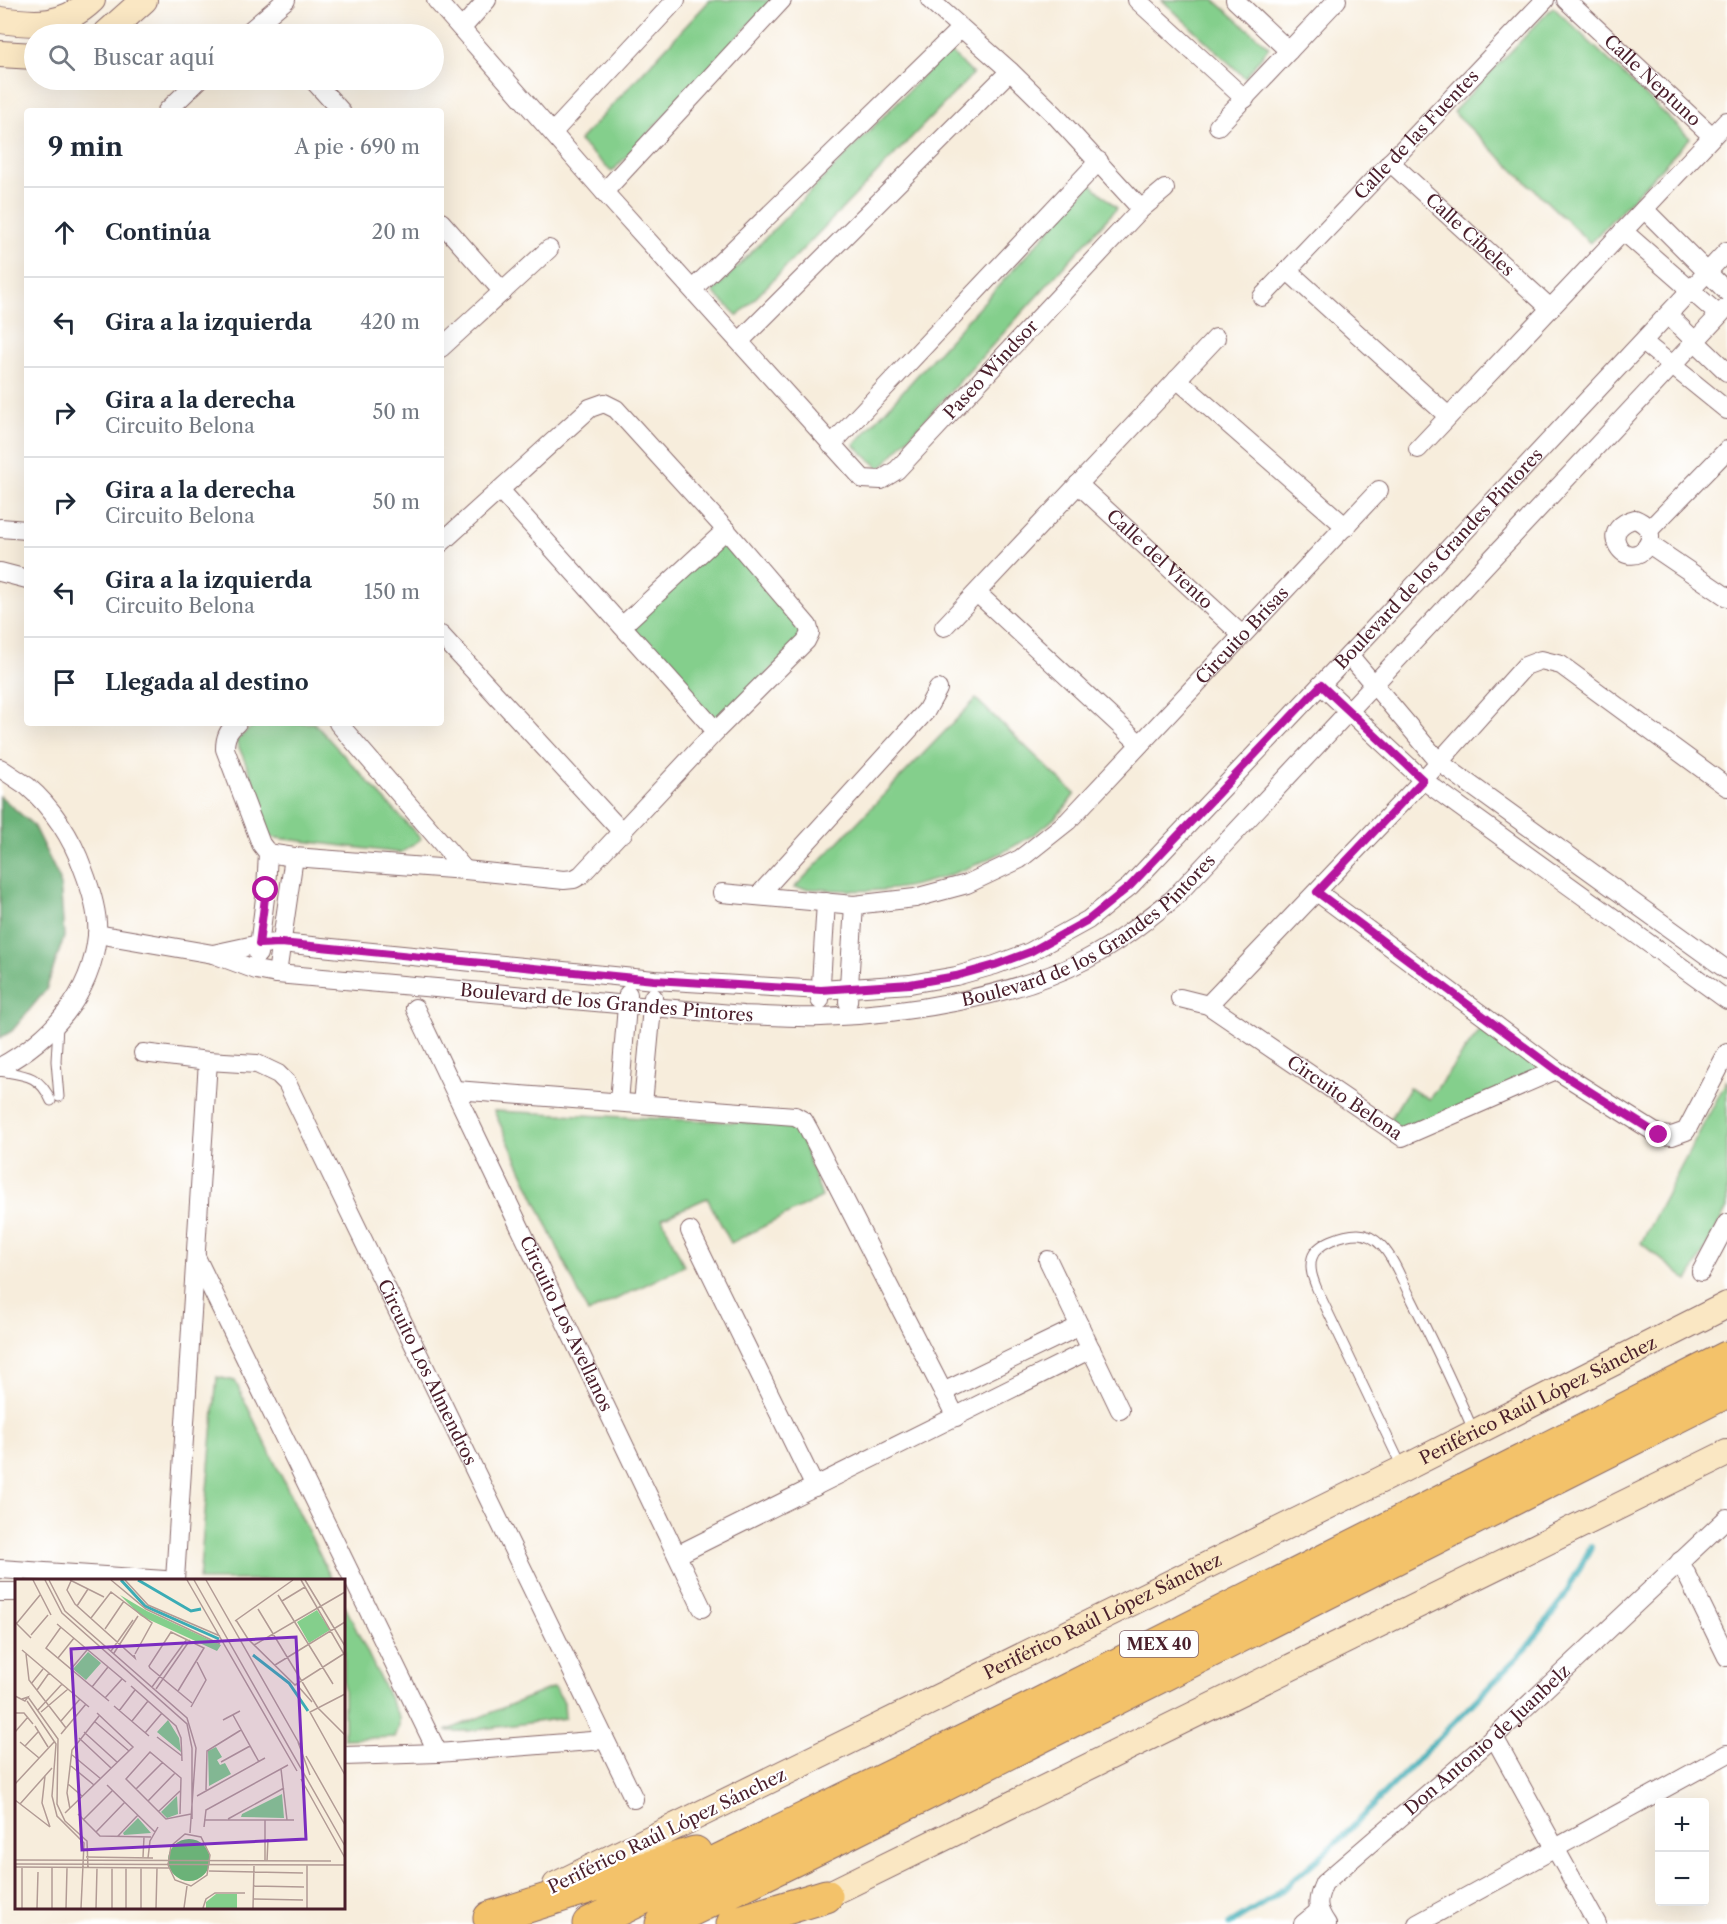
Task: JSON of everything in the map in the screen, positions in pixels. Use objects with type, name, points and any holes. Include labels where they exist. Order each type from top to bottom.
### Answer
[{"type":"highway","name":"MEX 40","points":[[589,1924],[1024,1712],[1727,1358]]},
{"type":"highway","name":"MEX 40","points":[[662,1924],[858,1828],[1727,1391]]},
{"type":"highway","points":[[484,1921],[813,1814]]},
{"type":"highway","points":[[733,1924],[826,1896]]},
{"type":"main road","points":[[0,20],[32,24],[59,21],[84,8],[92,0]]},
{"type":"main road","points":[[117,24],[144,0]]},
{"type":"main road","points":[[0,54],[24,55]]},
{"type":"main road","name":"Periférico Raúl López Sánchez","points":[[484,1921],[1403,1469],[1727,1305]]},
{"type":"main road","points":[[770,1924],[1727,1454]]},
{"type":"street","points":[[270,24],[285,0]]},
{"type":"street","name":"Paseo Windsor","points":[[436,0],[604,192],[863,480],[881,480],[897,470],[1141,209],[1165,189]]},
{"type":"street","points":[[462,28],[487,0]]},
{"type":"street","points":[[553,132],[676,0]]},
{"type":"street","points":[[604,192],[782,0]]},
{"type":"street","points":[[930,0],[1010,71],[1099,161],[1141,209]]},
{"type":"street","points":[[1137,0],[1245,99]]},
{"type":"street","points":[[1235,0],[1289,51]]},
{"type":"street","points":[[1218,126],[1337,0]]},
{"type":"street","name":"Calle de las Fuentes","points":[[1262,297],[1545,0]]},
{"type":"street","name":"Calle Neptuno","points":[[1566,0],[1712,136]]},
{"type":"street","points":[[693,289],[961,28]]},
{"type":"street","points":[[740,341],[1010,71]]},
{"type":"street","points":[[170,108],[189,90]]},
{"type":"street","points":[[322,90],[338,108]]},
{"type":"street","points":[[1418,449],[1727,121]]},
{"type":"street","points":[[831,445],[1099,161]]},
{"type":"street","name":"Calle Cibeles","points":[[1390,162],[1550,308]]},
{"type":"street","points":[[1644,209],[1727,292]]},
{"type":"street","points":[[444,225],[503,292]]},
{"type":"street","points":[[1623,231],[1690,290],[1723,311]]},
{"type":"street","points":[[444,345],[549,249]]},
{"type":"street","name":"Boulevard de los Grandes Pintores","points":[[213,954],[259,944],[281,943],[629,978],[849,990],[956,976],[1030,952],[1088,920],[1130,886],[1727,250]]},
{"type":"street","points":[[1287,270],[1448,416]]},
{"type":"street","name":"Boulevard de los Grandes Pintores","points":[[97,934],[213,954],[256,970],[277,974],[743,1015],[847,1016],[949,1002],[1007,990],[1042,979],[1087,959],[1132,931],[1173,899],[1723,311]]},
{"type":"street","points":[[1668,315],[1727,372]]},
{"type":"street","points":[[944,627],[1216,338]]},
{"type":"street","points":[[1643,342],[1727,410]]},
{"type":"street","points":[[1177,379],[1346,527]]},
{"type":"street","points":[[268,853],[564,880],[574,879],[581,875],[716,731],[806,641],[810,633],[808,626],[726,530],[616,409],[604,402],[590,408],[444,540]]},
{"type":"street","points":[[1727,450],[1649,537],[1727,597]]},
{"type":"street","name":"Calle del Viento","points":[[1078,484],[1242,635]]},
{"type":"street","points":[[500,490],[716,731]]},
{"type":"street","name":"Circuito Brisas","points":[[722,893],[854,904],[915,898],[967,884],[1020,859],[1068,821],[1379,490]]},
{"type":"street","points":[[0,528],[24,530]]},
{"type":"street","points":[[622,626],[726,530]]},
{"type":"street","points":[[0,572],[24,578]]},
{"type":"street","points":[[976,592],[1140,744]]},
{"type":"street","points":[[444,638],[622,832]]},
{"type":"street","points":[[1349,655],[1439,762],[1727,970]]},
{"type":"street","points":[[1208,1005],[1423,780],[1525,666],[1541,660],[1561,665],[1727,787]]},
{"type":"street","points":[[1321,685],[1423,780],[1727,1000]]},
{"type":"street","points":[[758,896],[927,711],[938,689]]},
{"type":"street","points":[[234,726],[225,740],[225,749],[261,844],[268,853],[256,970]]},
{"type":"street","points":[[341,726],[465,870]]},
{"type":"street","points":[[0,768],[28,787],[56,818],[78,853],[90,889],[97,934],[91,965],[77,999],[39,1042],[0,1069]]},
{"type":"street","points":[[277,974],[294,857]]},
{"type":"street","points":[[1317,892],[1556,1070],[1659,1135],[1672,1136],[1686,1131],[1727,1053]]},
{"type":"street","points":[[819,1017],[826,902]]},
{"type":"street","points":[[847,1016],[854,904]]},
{"type":"street","points":[[620,1102],[629,978]]},
{"type":"street","points":[[643,1104],[654,980]]},
{"type":"street","name":"Circuito Belona","points":[[1180,998],[1208,1005],[1402,1137],[1556,1070]]},
{"type":"street","name":"Circuito Los Avellanos","points":[[415,1008],[702,1608]]},
{"type":"street","name":"Circuito Los Almendros","points":[[143,1053],[257,1064],[278,1074],[287,1083],[634,1799]]},
{"type":"street","points":[[175,1579],[208,1061]]},
{"type":"street","points":[[456,1090],[785,1114],[804,1121],[956,1417]]},
{"type":"street","points":[[1701,1272],[1727,1223]]},
{"type":"street","points":[[690,1231],[815,1487]]},
{"type":"street","points":[[196,1257],[438,1753]]},
{"type":"street","points":[[1048,1260],[1120,1410]]},
{"type":"street","points":[[943,1392],[1080,1326]]},
{"type":"street","points":[[677,1555],[1091,1349]]},
{"type":"street","name":"Don Antonio de Juanbelz","points":[[1323,1918],[1318,1896],[1324,1884],[1494,1737],[1727,1518]]},
{"type":"street","points":[[1680,1561],[1727,1657]]},
{"type":"street","points":[[0,1569],[114,1579]]},
{"type":"street","points":[[0,1592],[15,1593]]},
{"type":"street","points":[[1494,1737],[1597,1924]]},
{"type":"street","points":[[345,1756],[438,1753],[604,1740]]},
{"type":"street","points":[[1417,1924],[1727,1754]]},
{"type":"street","points":[[1303,1924],[1323,1918]]},
{"type":"lane","points":[[0,1069],[32,1078],[55,1099],[58,1023]]},
{"type":"lane","points":[[1403,1469],[1311,1272],[1312,1257],[1317,1249],[1328,1242],[1358,1234],[1369,1237],[1382,1246],[1444,1362],[1474,1432]]},
{"type":"green space","points":[[710,0],[772,0],[612,172],[579,141]]},
{"type":"green space","points":[[1162,0],[1214,0],[1269,47],[1245,78]]},
{"type":"green space","points":[[1553,7],[1690,138],[1590,243],[1453,112]]},
{"type":"green space","points":[[948,50],[973,74],[738,316],[713,292]]},
{"type":"green space","points":[[1091,184],[1117,208],[880,469],[854,445]]},
{"type":"green space","points":[[726,534],[807,633],[716,724],[630,627]]},
{"type":"green space","points":[[976,699],[1075,794],[1061,812],[1025,840],[1002,853],[927,882],[871,891],[794,888]]},
{"type":"green space","points":[[253,726],[317,726],[421,839],[401,853],[269,837],[256,788],[236,741]]},
{"type":"green space","points":[[0,796],[33,825],[60,880],[64,937],[46,990],[12,1031],[0,1038]]},
{"type":"green space","points":[[1486,1022],[1549,1069],[1402,1133],[1388,1123],[1409,1088],[1429,1099]]},
{"type":"green space","points":[[1727,1080],[1727,1208],[1688,1281],[1641,1243]]},
{"type":"green space","points":[[494,1111],[796,1125],[822,1197],[731,1243],[707,1198],[662,1218],[684,1266],[588,1313]]},
{"type":"green space","points":[[217,1377],[235,1381],[332,1579],[199,1579]]},
{"type":"green space","points":[[345,1606],[399,1718],[399,1727],[395,1737],[345,1739]]},
{"type":"green space","points":[[554,1687],[564,1702],[565,1718],[468,1731],[446,1731]]},
{"type":"waterway","points":[[1230,1924],[1275,1896],[1338,1841],[1526,1649],[1561,1602],[1591,1547]]},
{"type":"route","points":[[266,890],[259,944],[281,943],[654,980],[821,990],[849,990],[910,984],[956,976],[1030,952],[1088,920],[1130,886],[1321,685],[1423,780],[1317,892],[1556,1070],[1659,1135]]}]
